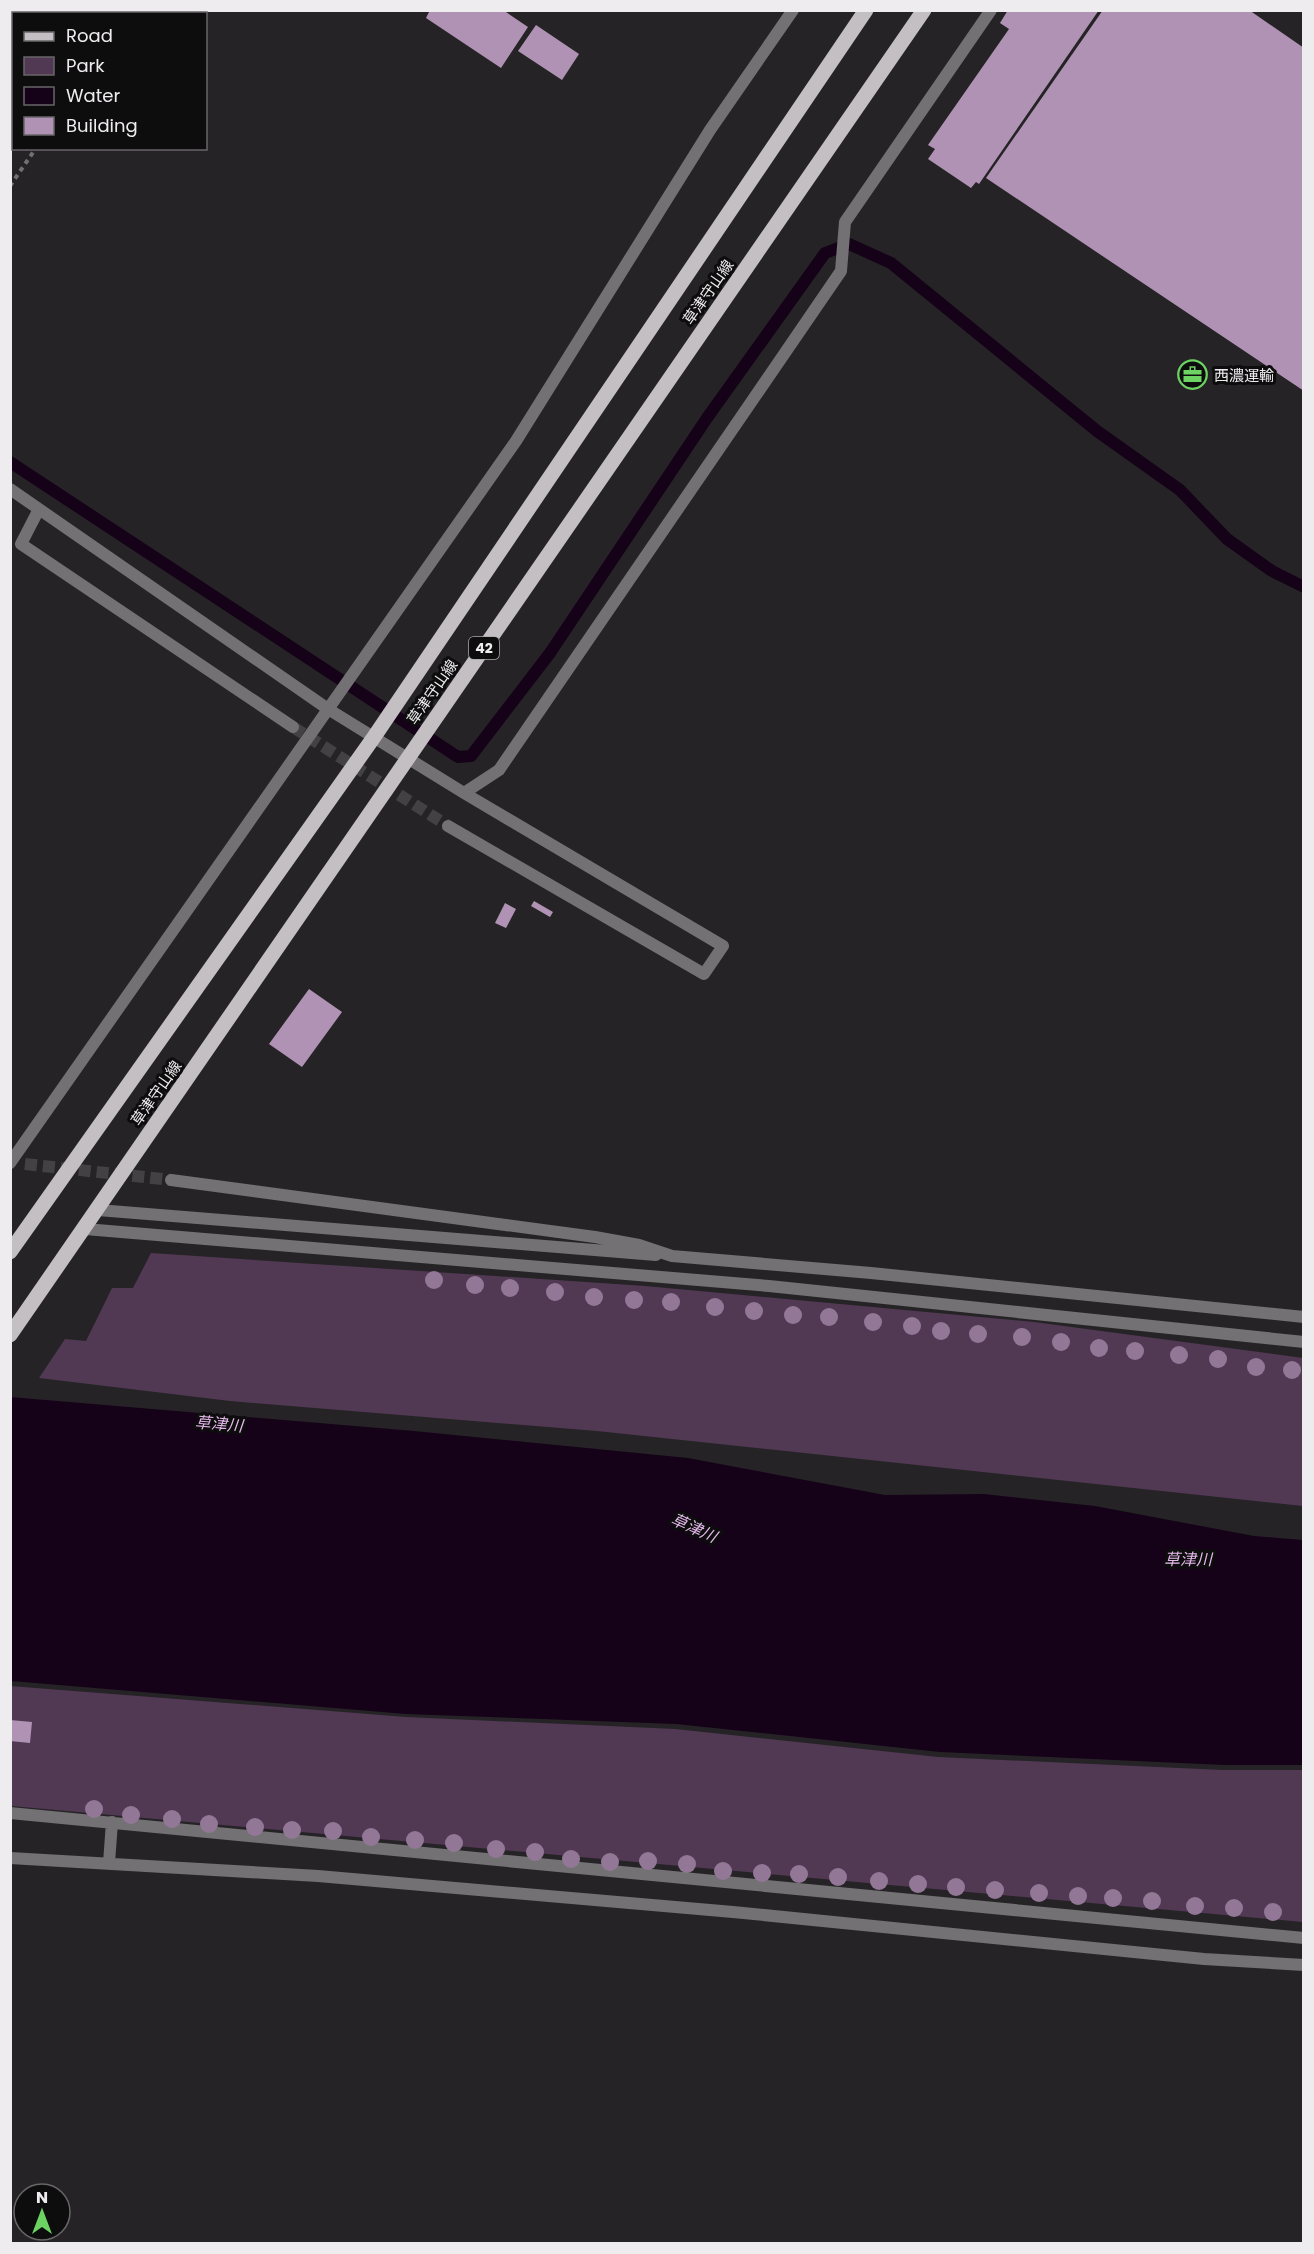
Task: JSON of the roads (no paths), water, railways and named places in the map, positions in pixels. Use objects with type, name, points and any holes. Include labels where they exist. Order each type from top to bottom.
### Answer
[{"type":"main road","name":"草津守山線","points":[[10,1252],[18,1230],[374,737],[866,10]]},
{"type":"main road","name":"草津守山線","points":[[10,1335],[924,10]]},
{"type":"street","points":[[10,1163],[516,441],[710,130],[793,10]]},
{"type":"street","points":[[464,793],[499,770],[841,271],[845,222],[991,10]]},
{"type":"street","points":[[10,489],[328,709],[464,793],[723,946],[704,974],[448,826]]},
{"type":"street","points":[[39,509],[21,544],[293,727]]},
{"type":"street","points":[[10,1163],[25,1164]]},
{"type":"street","points":[[171,1180],[595,1237],[639,1245],[672,1256]]},
{"type":"street","points":[[98,1210],[871,1273],[1304,1317]]},
{"type":"street","points":[[85,1229],[769,1286],[1304,1342]]},
{"type":"street","points":[[10,1813],[1304,1938]]},
{"type":"street","points":[[110,1863],[112,1822]]},
{"type":"street","points":[[10,1858],[342,1878],[733,1911],[1204,1959],[1304,1965]]},
{"type":"water","name":"草津川","points":[[10,1397],[414,1431],[688,1458],[885,1495],[984,1494],[1095,1506],[1254,1536],[1303,1540],[1303,1765],[1224,1765],[940,1752],[676,1724],[406,1714],[11,1681]]},
{"type":"waterway","points":[[10,462],[458,757],[471,756],[550,653],[707,418],[825,253],[849,244],[891,263],[1097,431],[1180,490],[1227,539],[1272,571],[1304,587]]},
{"type":"tunnel","points":[[293,727],[448,826]]},
{"type":"tunnel","points":[[25,1164],[171,1180]]},
{"type":"place","name":"西濃運輸","points":[[1193,375]]}]
